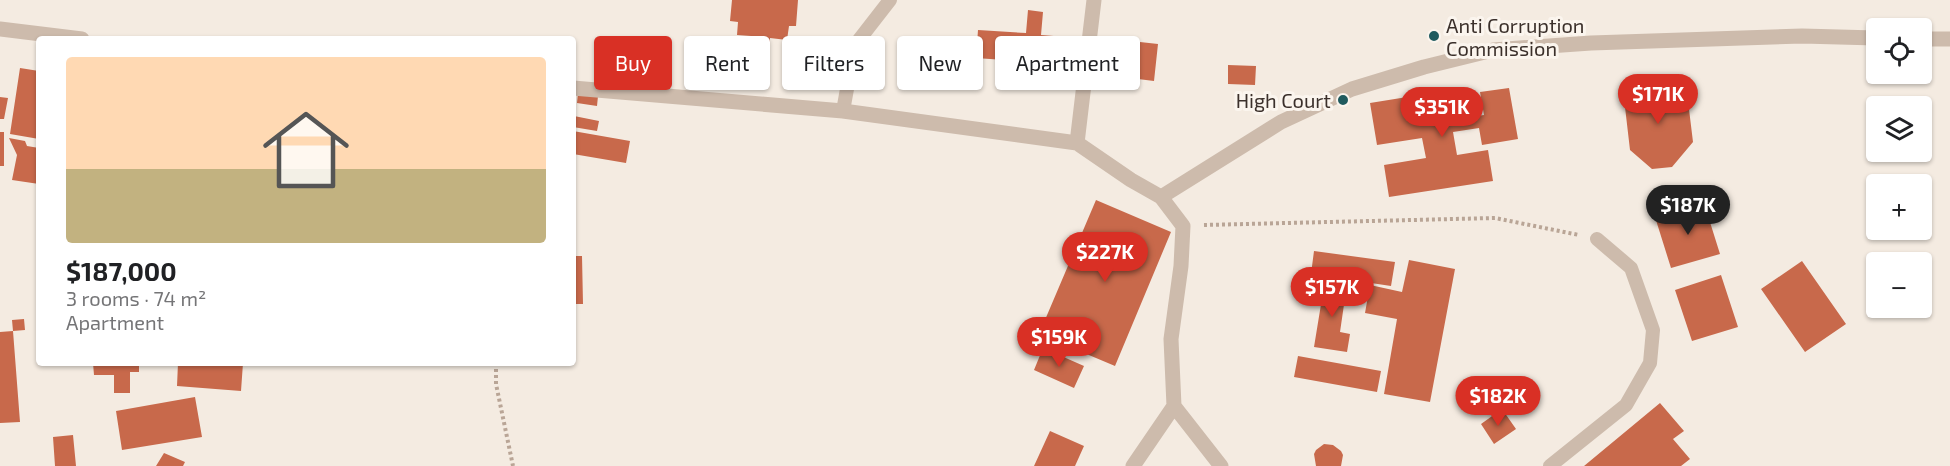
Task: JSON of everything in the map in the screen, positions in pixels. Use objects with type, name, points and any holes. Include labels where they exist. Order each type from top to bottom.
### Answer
[{"type":"street","points":[[1077,143],[1094,0]]},
{"type":"street","points":[[0,29],[57,36]]},
{"type":"street","points":[[1161,197],[1281,122],[1352,89],[1424,67],[1493,50],[1650,41],[1802,36],[1866,38]]},
{"type":"street","points":[[1932,39],[1950,39]]},
{"type":"street","points":[[576,88],[843,111],[1077,143],[1131,180],[1161,197],[1182,226],[1181,266],[1171,339],[1174,405],[1221,466]]},
{"type":"street","points":[[1133,466],[1174,405]]},
{"type":"lane","points":[[843,111],[855,45],[890,0]]},
{"type":"lane","points":[[1550,466],[1626,405],[1650,363],[1653,330],[1631,268],[1597,239]]},
{"type":"path","points":[[1182,226],[1495,218],[1597,239]]},
{"type":"path","points":[[496,366],[496,384],[513,466]]},
{"type":"building","points":[[732,0],[798,0],[796,26],[789,26],[788,36],[782,36],[782,39],[770,38],[770,36],[737,35],[738,22],[730,21]]},
{"type":"building","points":[[1028,10],[1043,12],[1041,35],[1054,36],[995,36],[995,59],[983,58],[983,36],[978,36],[978,30],[1026,33]]},
{"type":"building","points":[[1140,42],[1158,44],[1154,81],[1140,79]]},
{"type":"building","points":[[1228,65],[1256,66],[1255,85],[1228,84]]},
{"type":"building","points":[[20,68],[36,71],[36,138],[10,134]]},
{"type":"building","points":[[1663,83],[1688,101],[1693,142],[1672,167],[1652,169],[1630,150],[1625,107],[1639,85]]},
{"type":"building","points":[[1463,88],[1468,117],[1484,115],[1480,92],[1509,88],[1518,139],[1482,145],[1479,128],[1453,132],[1457,155],[1488,150],[1493,181],[1389,197],[1384,165],[1426,158],[1422,138],[1377,145],[1370,103]]},
{"type":"building","points":[[578,93],[598,96],[597,106],[577,103]]},
{"type":"building","points":[[0,97],[8,98],[4,119],[0,119]]},
{"type":"building","points":[[576,116],[599,121],[597,131],[576,128]]},
{"type":"building","points":[[0,132],[4,132],[4,166],[0,166]]},
{"type":"building","points":[[576,132],[630,141],[626,163],[576,155]]},
{"type":"building","points":[[9,138],[25,141],[27,146],[36,148],[36,184],[12,180],[17,155]]},
{"type":"building","points":[[1096,200],[1171,232],[1115,366],[1039,334]]},
{"type":"building","points":[[1704,203],[1720,254],[1671,268],[1655,217]]},
{"type":"building","points":[[1314,251],[1395,262],[1391,286],[1311,274]]},
{"type":"building","points":[[576,256],[582,256],[583,304],[576,304]]},
{"type":"building","points":[[1409,260],[1455,269],[1430,402],[1384,394],[1397,319],[1365,313],[1370,285],[1402,292]]},
{"type":"building","points":[[1802,261],[1846,324],[1805,352],[1761,289]]},
{"type":"building","points":[[1721,275],[1738,327],[1692,341],[1675,290]]},
{"type":"building","points":[[1325,280],[1347,284],[1340,332],[1350,334],[1347,352],[1314,347]]},
{"type":"building","points":[[24,319],[25,330],[13,331],[12,320]]},
{"type":"building","points":[[13,331],[20,422],[0,423],[0,332]]},
{"type":"building","points":[[1043,348],[1084,366],[1074,388],[1034,370]]},
{"type":"building","points":[[1298,356],[1381,371],[1377,392],[1294,377]]},
{"type":"building","points":[[93,366],[139,366],[139,372],[130,372],[130,393],[114,393],[114,375],[94,375]]},
{"type":"building","points":[[178,366],[243,366],[241,391],[177,386]]},
{"type":"building","points":[[195,397],[202,437],[122,450],[116,411]]},
{"type":"building","points":[[1660,403],[1684,431],[1673,439],[1690,459],[1681,466],[1584,466]]},
{"type":"building","points":[[1502,409],[1516,429],[1494,444],[1481,424]]},
{"type":"building","points":[[1050,431],[1084,446],[1075,466],[1034,466]]},
{"type":"building","points":[[73,435],[76,466],[55,466],[53,437]]},
{"type":"building","points":[[1324,444],[1333,445],[1341,451],[1343,455],[1341,466],[1316,466],[1314,454]]},
{"type":"building","points":[[164,453],[185,462],[183,466],[156,466]]},
{"type":"place","name":"Anti Corruption Commission","points":[[1434,36]]},
{"type":"place","name":"High Court","points":[[1343,100]]}]
